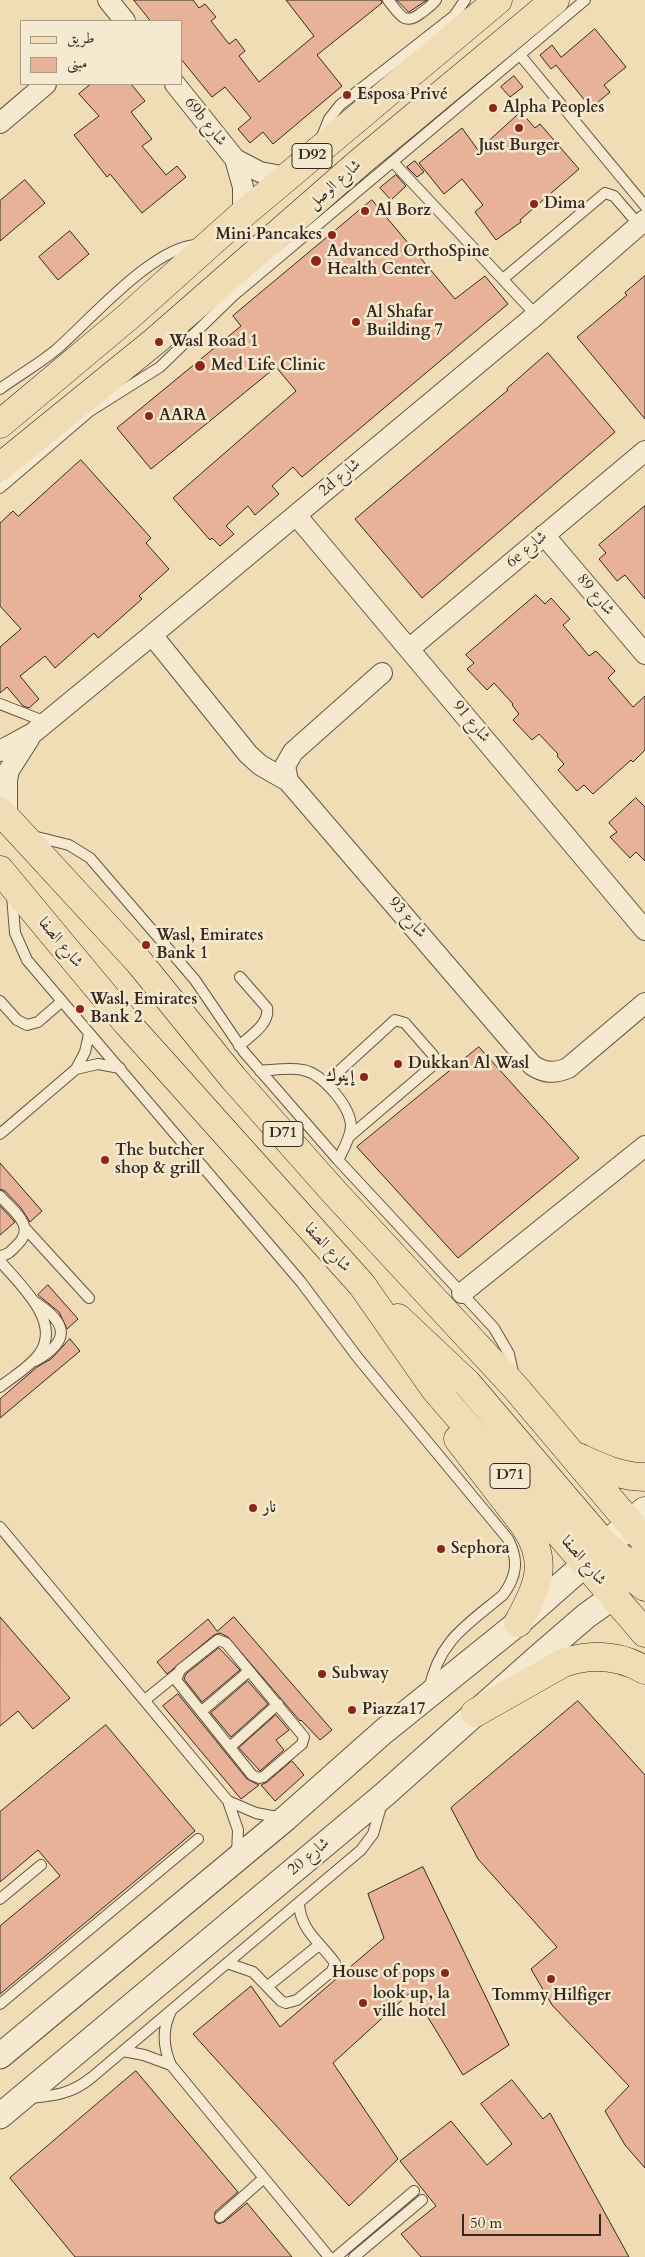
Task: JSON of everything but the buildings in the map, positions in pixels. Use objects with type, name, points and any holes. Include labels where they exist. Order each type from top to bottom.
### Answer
[{"type":"main road","name":"D92","points":[[10,416],[129,316],[243,214],[498,0]]},
{"type":"main road","points":[[360,162],[405,113],[533,0]]},
{"type":"main road","name":"شارع الوصل","points":[[0,467],[154,341],[360,162],[555,0]]},
{"type":"main road","points":[[0,441],[9,430],[10,416]]},
{"type":"main road","name":"D71","points":[[8,821],[139,962],[234,1080],[335,1193],[515,1388],[571,1454],[611,1502],[639,1574]]},
{"type":"main road","name":"شارع الصفا","points":[[6,876],[127,1024],[362,1284],[434,1388],[585,1564],[639,1574]]},
{"type":"main road","points":[[362,1284],[467,1382],[606,1546],[639,1574]]},
{"type":"main road","points":[[434,1388],[450,1427],[459,1442],[533,1538],[540,1566],[537,1583],[518,1623]]},
{"type":"main road","points":[[571,1454],[623,1476],[645,1477]]},
{"type":"main road","points":[[587,1523],[594,1527],[602,1528],[609,1524],[614,1517],[611,1502]]},
{"type":"main road","points":[[585,1564],[606,1546]]},
{"type":"main road","points":[[475,1713],[563,1663],[577,1658],[607,1656],[622,1659],[645,1670]]},
{"type":"street","points":[[108,0],[122,20]]},
{"type":"street","points":[[0,122],[45,85]]},
{"type":"street","name":"69b شارع","points":[[176,85],[235,159],[243,186],[243,214]]},
{"type":"street","name":"69b شارع","points":[[235,159],[260,172],[287,177]]},
{"type":"street","name":"2d شارع","points":[[0,752],[39,727],[152,635],[536,315],[642,223]]},
{"type":"street","name":"6e شارع","points":[[409,649],[645,451]]},
{"type":"street","name":"شارع 91","points":[[296,515],[645,930]]},
{"type":"street","name":"شارع 89","points":[[544,536],[645,654]]},
{"type":"street","points":[[152,635],[248,754],[260,765],[288,782]]},
{"type":"street","points":[[288,782],[285,766],[293,752],[382,673]]},
{"type":"street","name":"2d شارع","points":[[8,821],[7,780],[9,770],[39,727]]},
{"type":"street","name":"شارع 93","points":[[288,782],[532,1065],[540,1070],[559,1072],[568,1068],[645,1003]]},
{"type":"street","points":[[462,1293],[645,1146]]},
{"type":"street","points":[[0,2056],[236,1861],[383,1732],[518,1623],[585,1564]]},
{"type":"street","name":"شارع 20","points":[[0,2116],[18,2098],[385,1794],[586,1616],[639,1574]]},
{"type":"lane","points":[[388,0],[402,17],[409,20],[415,18],[436,0]]},
{"type":"lane","points":[[318,152],[325,127],[334,112],[454,16],[465,0]]},
{"type":"lane","points":[[0,488],[90,411],[160,367],[222,306],[585,0]]},
{"type":"lane","points":[[520,54],[645,206]]},
{"type":"lane","points":[[393,162],[536,315]]},
{"type":"lane","points":[[503,279],[602,194],[608,193],[614,196],[642,223]]},
{"type":"lane","points":[[0,389],[59,347],[153,262],[182,248],[208,245]]},
{"type":"lane","points":[[0,704],[39,727]]},
{"type":"lane","points":[[8,821],[69,845],[90,858],[195,980],[240,1046],[260,1071],[338,1160],[462,1293],[502,1340],[513,1368],[515,1388]]},
{"type":"lane","points":[[6,876],[18,942],[27,960],[301,1282],[358,1358],[508,1539],[514,1550],[516,1564],[510,1585],[503,1595],[446,1646],[433,1672],[428,1696]]},
{"type":"lane","points":[[240,977],[268,1013],[264,1023],[240,1046]]},
{"type":"lane","points":[[0,1001],[17,1020],[27,1025],[38,1022],[61,1002]]},
{"type":"lane","points":[[326,1083],[394,1020],[400,1020],[405,1023],[435,1059],[431,1067],[350,1136],[338,1160]]},
{"type":"lane","points":[[0,1134],[76,1069],[85,1052],[89,1034]]},
{"type":"lane","points":[[76,1069],[98,1064],[120,1068]]},
{"type":"lane","points":[[260,1071],[305,1070],[319,1077],[326,1083],[349,1117],[350,1136]]},
{"type":"lane","points":[[0,1196],[22,1221],[25,1228],[89,1298]]},
{"type":"lane","points":[[0,1256],[8,1254],[24,1238],[25,1228]]},
{"type":"lane","points":[[0,1261],[33,1301],[54,1315],[60,1328],[58,1342],[50,1353],[23,1368],[0,1386]]},
{"type":"lane","points":[[0,1527],[228,1801],[238,1830],[236,1861]]},
{"type":"lane","points":[[145,1700],[218,1640],[226,1643],[303,1733],[304,1741],[263,1777],[259,1778],[252,1775],[202,1711],[178,1684],[177,1674]]},
{"type":"lane","points":[[202,1711],[249,1671]]},
{"type":"lane","points":[[230,1747],[278,1704]]},
{"type":"lane","points":[[18,2098],[57,2096],[81,2086],[367,1843],[377,1824],[385,1794]]},
{"type":"lane","points":[[228,1801],[256,1813],[286,1818]]},
{"type":"lane","points":[[0,2004],[198,1838]]},
{"type":"lane","points":[[0,1899],[41,1865]]},
{"type":"lane","points":[[227,1963],[248,1969],[268,1986],[281,2001],[286,2003],[297,2000],[334,1967],[334,1963],[303,1923],[298,1903]]},
{"type":"lane","points":[[268,1986],[319,1945]]},
{"type":"lane","points":[[173,2008],[168,2017],[164,2037],[171,2065],[329,2257]]},
{"type":"lane","points":[[123,2051],[144,2055],[171,2065]]},
{"type":"lane","points":[[220,2217],[264,2178]]},
{"type":"lane","points":[[336,2257],[414,2191]]},
{"type":"lane","points":[[354,2257],[422,2200]]},
{"type":"place","name":"Esposa Privé","points":[[347,95]]},
{"type":"place","name":"Alpha Peoples","points":[[493,108]]},
{"type":"place","name":"Just Burger","points":[[519,128]]},
{"type":"place","name":"Dima","points":[[534,204]]},
{"type":"place","name":"Al Borz","points":[[365,211]]},
{"type":"place","name":"Mini Pancakes","points":[[332,235]]},
{"type":"place","name":"Advanced OrthoSpine Health Center","points":[[316,261]]},
{"type":"place","name":"Al Shafar Building 7","points":[[356,322]]},
{"type":"place","name":"Wasl Road 1","points":[[159,342]]},
{"type":"place","name":"Med Life Clinic","points":[[200,366]]},
{"type":"place","name":"AARA","points":[[149,416]]},
{"type":"place","name":"Wasl, Emirates Bank 1","points":[[146,945]]},
{"type":"place","name":"Wasl, Emirates Bank 2","points":[[80,1009]]},
{"type":"place","name":"Dukkan Al Wasl","points":[[398,1064]]},
{"type":"place","name":"إينوك","points":[[364,1077]]},
{"type":"place","name":"The butcher shop & grill","points":[[105,1160]]},
{"type":"place","name":"نار","points":[[253,1508]]},
{"type":"place","name":"Sephora","points":[[441,1549]]},
{"type":"place","name":"Subway","points":[[322,1674]]},
{"type":"place","name":"Piazza17","points":[[352,1710]]},
{"type":"place","name":"House of pops","points":[[445,1973]]},
{"type":"place","name":"Tommy Hilfiger","points":[[551,1979]]},
{"type":"place","name":"look up, la ville hotel","points":[[363,2003]]}]
